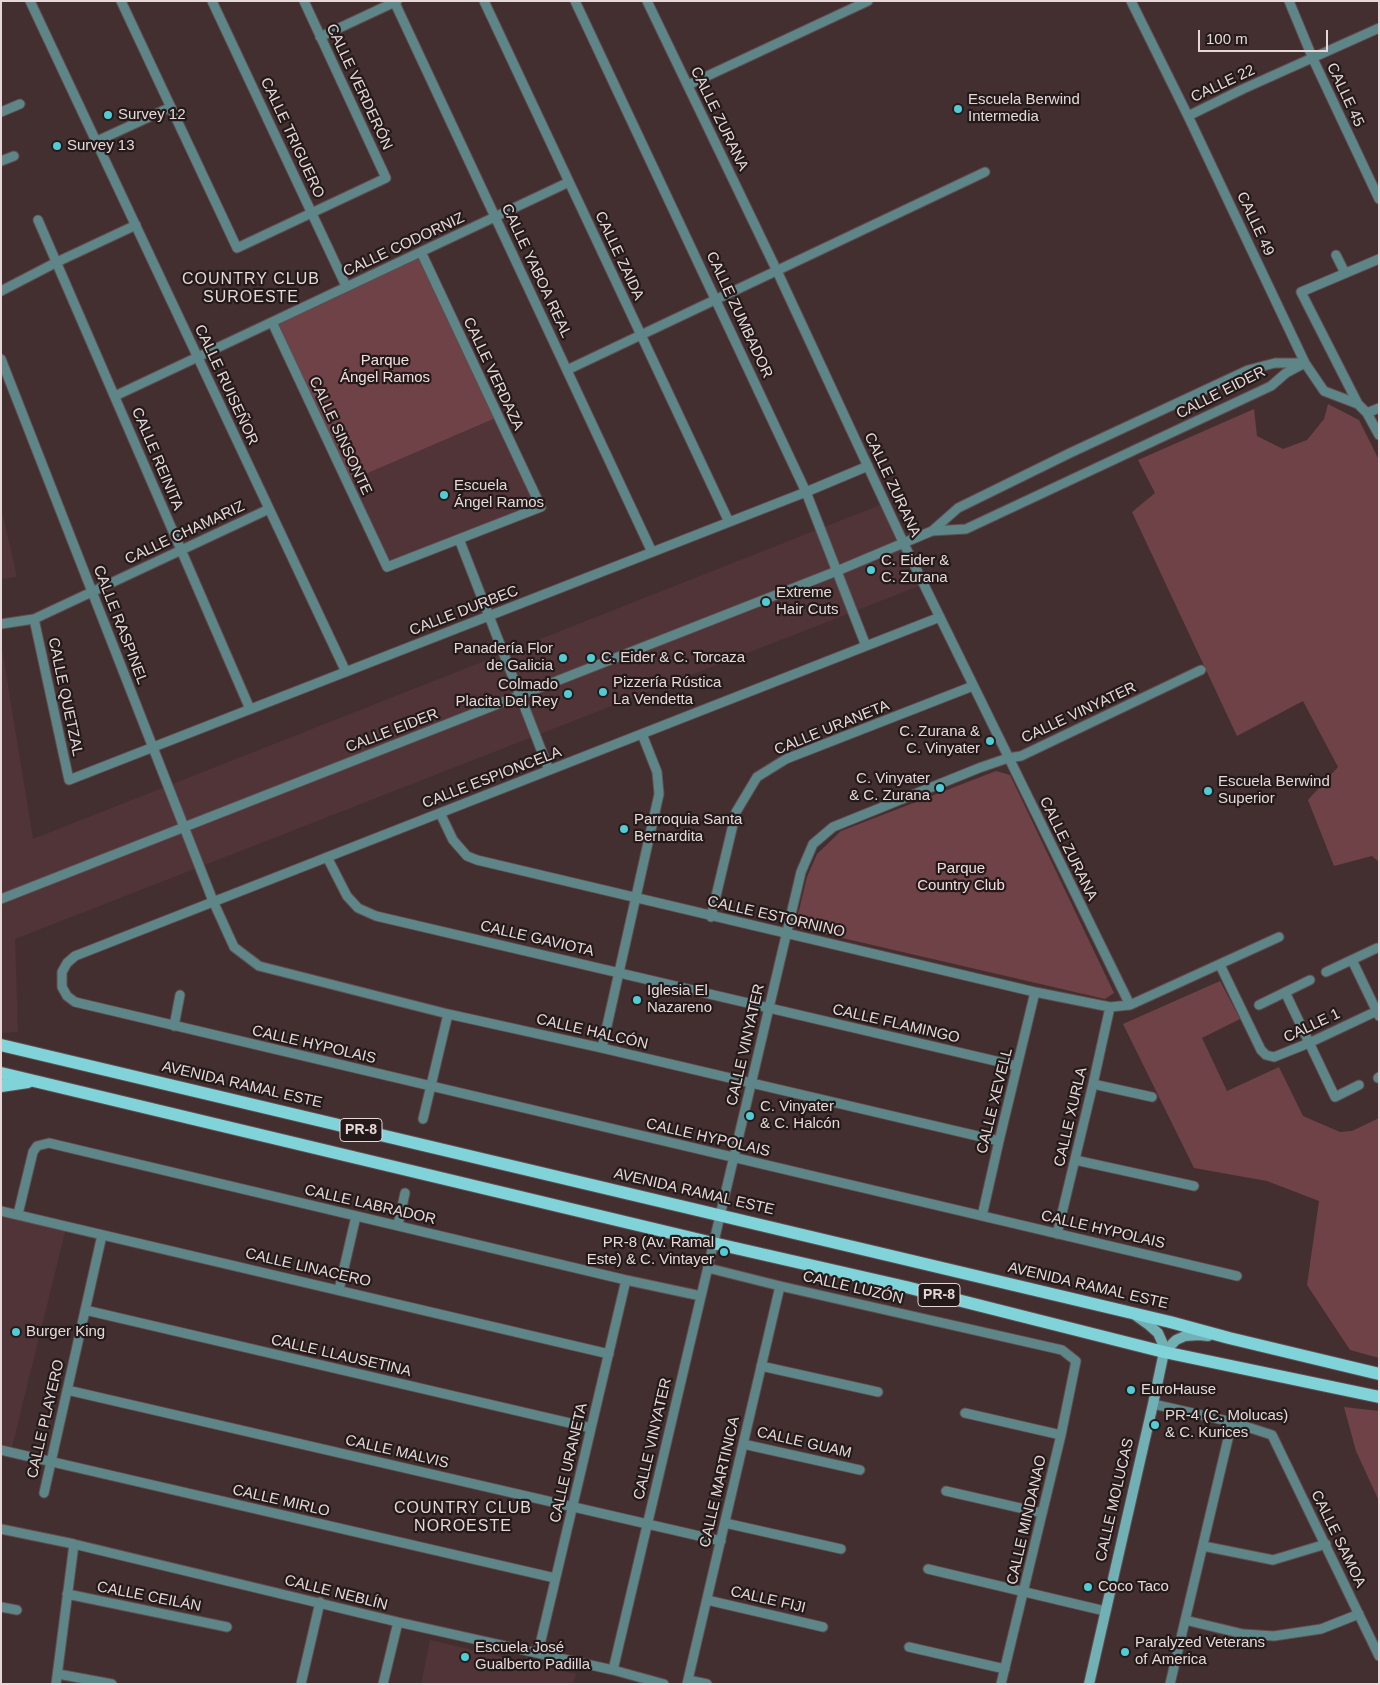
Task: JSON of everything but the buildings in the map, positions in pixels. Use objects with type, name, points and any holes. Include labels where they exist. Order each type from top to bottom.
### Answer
[{"type":"main road","points":[[1,1036],[26,1045],[47,1056]]},
{"type":"main road","name":"AVENIDA RAMAL ESTE","points":[[1,1045],[1129,1312],[1379,1374]]},
{"type":"main road","name":"PR-8","points":[[1,1073],[714,1243],[916,1289],[1164,1352],[1379,1397]]},
{"type":"main road","points":[[1,1086],[33,1081]]},
{"type":"street","name":"CALLE RUISEÑOR","points":[[30,1],[346,672]]},
{"type":"street","points":[[121,1],[237,248],[312,213]]},
{"type":"street","name":"CALLE TRIGUERO","points":[[212,1],[346,286]]},
{"type":"street","name":"CALLE VERDERÓN","points":[[304,1],[386,178],[312,213]]},
{"type":"street","name":"CALLE ZAIDA","points":[[484,1],[729,522]]},
{"type":"street","name":"CALLE ZUMBADOR","points":[[575,1],[806,492],[866,646]]},
{"type":"street","name":"CALLE ZURANA","points":[[647,1],[904,544],[1130,1005]]},
{"type":"street","points":[[688,85],[868,1]]},
{"type":"street","name":"CALLE 49","points":[[1131,1],[1188,116],[1305,363],[1324,391],[1358,404],[1367,413],[1379,435]]},
{"type":"street","name":"CALLE 45","points":[[1289,1],[1313,59],[1379,199]]},
{"type":"street","points":[[320,37],[395,2]]},
{"type":"street","name":"CALLE YABOA REAL","points":[[395,2],[652,552]]},
{"type":"street","name":"CALLE 22","points":[[1188,116],[1243,89],[1379,28]]},
{"type":"street","points":[[1,112],[20,104]]},
{"type":"street","points":[[97,142],[171,107]]},
{"type":"street","points":[[1,161],[14,156]]},
{"type":"street","points":[[567,370],[985,172]]},
{"type":"street","name":"CALLE CODORNIZ","points":[[115,396],[569,182]]},
{"type":"street","name":"CALLE REINITA","points":[[38,220],[250,709]]},
{"type":"street","points":[[1,291],[3,288],[136,225]]},
{"type":"street","name":"CALLE VERDAZA","points":[[421,252],[541,507],[459,539]]},
{"type":"street","points":[[1336,256],[1345,272]]},
{"type":"street","points":[[1358,404],[1301,292],[1379,258]]},
{"type":"street","name":"CALLE SINSONTE","points":[[272,322],[387,567],[459,539]]},
{"type":"street","name":"CALLE RASPINEL","points":[[1,359],[214,901]]},
{"type":"street","name":"CALLE EIDER","points":[[1,899],[904,544],[932,530],[958,508],[1055,460],[1248,370],[1275,363],[1305,363]]},
{"type":"street","name":"CALLE EIDER","points":[[932,530],[966,529],[1271,386],[1286,373],[1305,363]]},
{"type":"street","points":[[1367,413],[1379,408]]},
{"type":"street","name":"CALLE DURBEC","points":[[69,780],[806,492],[868,466]]},
{"type":"street","name":"CALLE CHAMARIZ","points":[[1,624],[34,619],[269,509]]},
{"type":"street","points":[[459,539],[549,770]]},
{"type":"street","name":"CALLE ESPIONCELA","points":[[62,974],[68,963],[75,956],[940,618]]},
{"type":"street","name":"CALLE QUETZAL","points":[[34,619],[69,780]]},
{"type":"street","name":"CALLE VINYATER","points":[[613,1670],[786,933],[801,872],[814,844],[833,827],[1008,758],[1021,756],[1202,670]]},
{"type":"street","name":"CALLE URANETA","points":[[711,917],[736,812],[757,777],[786,759],[973,686]]},
{"type":"street","points":[[602,1048],[659,794],[657,772],[642,734]]},
{"type":"street","name":"CALLE ESTORNINO","points":[[440,813],[453,840],[468,856],[477,860],[711,917],[1035,992],[1110,1007],[1130,1005],[1220,965],[1279,936]]},
{"type":"street","name":"CALLE GAVIOTA","points":[[327,857],[346,896],[358,908],[376,916],[768,1008]]},
{"type":"street","name":"CALLE HALCÓN","points":[[214,901],[234,947],[259,966],[448,1014],[999,1141]]},
{"type":"street","points":[[1326,972],[1377,948]]},
{"type":"street","points":[[1352,960],[1378,1012]]},
{"type":"street","name":"CALLE 1","points":[[1220,965],[1261,1050],[1266,1055],[1274,1057],[1283,1055],[1378,1012]]},
{"type":"street","name":"CALLE HYPOLAIS","points":[[62,974],[62,987],[75,1002],[1237,1276]]},
{"type":"street","points":[[1258,1005],[1310,980]]},
{"type":"street","name":"CALLE XEVELL","points":[[982,1216],[1035,992]]},
{"type":"street","points":[[1285,992],[1335,1097],[1359,1085]]},
{"type":"street","points":[[174,1026],[180,995]]},
{"type":"street","name":"CALLE XURLA","points":[[1057,1234],[1094,1084],[1110,1007]]},
{"type":"street","name":"CALLE FLAMINGO","points":[[768,1008],[1017,1066]]},
{"type":"street","points":[[423,1119],[448,1014]]},
{"type":"street","points":[[1094,1084],[1152,1098]]},
{"type":"street","name":"CALLE LABRADOR","points":[[18,1214],[33,1152],[37,1146],[48,1143],[626,1280],[701,1296]]},
{"type":"street","points":[[1075,1160],[1194,1186]]},
{"type":"street","points":[[398,1225],[405,1193]]},
{"type":"street","name":"CALLE LINACERO","points":[[1,1211],[609,1354]]},
{"type":"street","points":[[339,1290],[356,1216]]},
{"type":"street","name":"CALLE PLAYERO","points":[[44,1493],[102,1234]]},
{"type":"street","name":"CALLE LUZÓN","points":[[708,1268],[1062,1350],[1076,1361]]},
{"type":"street","name":"CALLE URANETA","points":[[538,1653],[626,1280]]},
{"type":"street","name":"CALLE MARTINICA","points":[[688,1682],[780,1286]]},
{"type":"street","name":"CALLE LLAUSETINA","points":[[85,1310],[591,1428]]},
{"type":"street","points":[[1129,1312],[1158,1333],[1164,1352]]},
{"type":"street","points":[[1164,1352],[1176,1340],[1185,1336],[1200,1335],[1228,1338]]},
{"type":"street","name":"CALLE MOLUCAS","points":[[1089,1684],[1164,1352]]},
{"type":"street","name":"CALLE MINDANAO","points":[[1001,1684],[1024,1592],[1076,1361]]},
{"type":"street","points":[[761,1366],[878,1392]]},
{"type":"street","name":"CALLE MALVIS","points":[[67,1390],[721,1540]]},
{"type":"street","points":[[1153,1404],[1232,1422],[1170,1684]]},
{"type":"street","points":[[965,1413],[1060,1435]]},
{"type":"street","name":"CALLE SAMOA","points":[[1232,1422],[1272,1435],[1379,1656]]},
{"type":"street","name":"CALLE GUAM","points":[[743,1444],[860,1470]]},
{"type":"street","name":"CALLE MIRLO","points":[[1,1450],[555,1578]]},
{"type":"street","points":[[946,1491],[1042,1514]]},
{"type":"street","points":[[725,1523],[841,1549]]},
{"type":"street","name":"CALLE NEBLÍN","points":[[1,1529],[74,1544],[398,1622],[613,1670],[664,1684]]},
{"type":"street","points":[[56,1684],[74,1544]]},
{"type":"street","points":[[1203,1546],[1273,1560],[1326,1544]]},
{"type":"street","points":[[928,1569],[1105,1611]]},
{"type":"street","name":"CALLE CEILÁN","points":[[67,1594],[227,1627]]},
{"type":"street","name":"CALLE FIJI","points":[[707,1600],[823,1627]]},
{"type":"street","points":[[301,1684],[320,1602]]},
{"type":"street","points":[[1,1607],[17,1610]]},
{"type":"street","points":[[1185,1620],[1243,1634],[1274,1636],[1321,1629],[1359,1614]]},
{"type":"street","points":[[383,1684],[398,1622]]},
{"type":"street","points":[[909,1647],[1005,1669]]},
{"type":"street","points":[[58,1674],[112,1684]]},
{"type":"street","points":[[688,1682],[707,1684]]},
{"type":"shaded area","name":"Escuela Ángel Ramos","points":[[498,417],[541,507],[387,567],[347,482]]},
{"type":"shaded area","points":[[885,503],[924,584],[15,939],[18,1032],[1,1033],[1,643],[33,839]]},
{"type":"shaded area","points":[[1,507],[17,577],[1,579]]},
{"type":"shaded area","points":[[1,1215],[66,1228],[11,1451],[1,1449]]},
{"type":"shaded area","name":"Escuela José Gualberto Padilla","points":[[430,1640],[576,1674],[573,1684],[421,1684]]},
{"type":"green space","name":"Parque Ángel Ramos","points":[[421,252],[498,417],[347,482],[272,322]]},
{"type":"green space","points":[[1328,404],[1359,420],[1379,460],[1379,862],[1372,856],[1334,866],[1308,800],[1338,767],[1303,701],[1237,736],[1132,512],[1155,493],[1138,460],[1254,409],[1257,436],[1283,449],[1307,440],[1324,419]]},
{"type":"green space","name":"Parque Country Club","points":[[996,771],[1010,775],[1114,993],[1105,999],[795,927],[807,877],[817,854],[841,831]]},
{"type":"green space","points":[[1220,981],[1240,1019],[1202,1038],[1227,1091],[1279,1067],[1303,1116],[1340,1132],[1352,1131],[1379,1118],[1379,1358],[1350,1350],[1307,1285],[1319,1201],[1267,1181],[1194,1168],[1123,1024]]},
{"type":"green space","points":[[1344,1407],[1379,1411],[1379,1501],[1356,1451]]},
{"type":"place","name":"Escuela Berwind Intermedia","points":[[958,109]]},
{"type":"place","name":"Survey 12","points":[[108,115]]},
{"type":"place","name":"Survey 13","points":[[57,146]]},
{"type":"place","name":"Escuela Ángel Ramos","points":[[444,495]]},
{"type":"place","name":"C. Eider & C. Zurana","points":[[871,570]]},
{"type":"place","name":"Extreme Hair Cuts","points":[[766,602]]},
{"type":"place","name":"Panadería Flor de Galicia","points":[[563,658]]},
{"type":"place","name":"C. Eider & C. Torcaza","points":[[591,658]]},
{"type":"place","name":"Pizzería Rústica La Vendetta","points":[[603,692]]},
{"type":"place","name":"Colmado Placita Del Rey","points":[[568,694]]},
{"type":"place","name":"C. Zurana & C. Vinyater","points":[[990,741]]},
{"type":"place","name":"C. Vinyater & C. Zurana","points":[[940,788]]},
{"type":"place","name":"Escuela Berwind Superior","points":[[1208,791]]},
{"type":"place","name":"Parroquia Santa Bernardita","points":[[624,829]]},
{"type":"place","name":"Iglesia El Nazareno","points":[[637,1000]]},
{"type":"place","name":"C. Vinyater & C. Halcón","points":[[750,1116]]},
{"type":"place","name":"PR-8 (Av. Ramal Este) & C. Vintayer","points":[[724,1252]]},
{"type":"place","name":"Burger King","points":[[16,1332]]},
{"type":"place","name":"EuroHause","points":[[1131,1390]]},
{"type":"place","name":"PR-4 (C. Molucas) & C. Kurices","points":[[1155,1425]]},
{"type":"place","name":"Coco Taco","points":[[1088,1587]]},
{"type":"place","name":"Paralyzed Veterans of America","points":[[1125,1652]]},
{"type":"place","name":"Escuela José Gualberto Padilla","points":[[465,1657]]},
{"type":"district","name":"COUNTRY CLUB SUROESTE","points":[[251,289]]},
{"type":"district","name":"COUNTRY CLUB NOROESTE","points":[[463,1518]]}]
